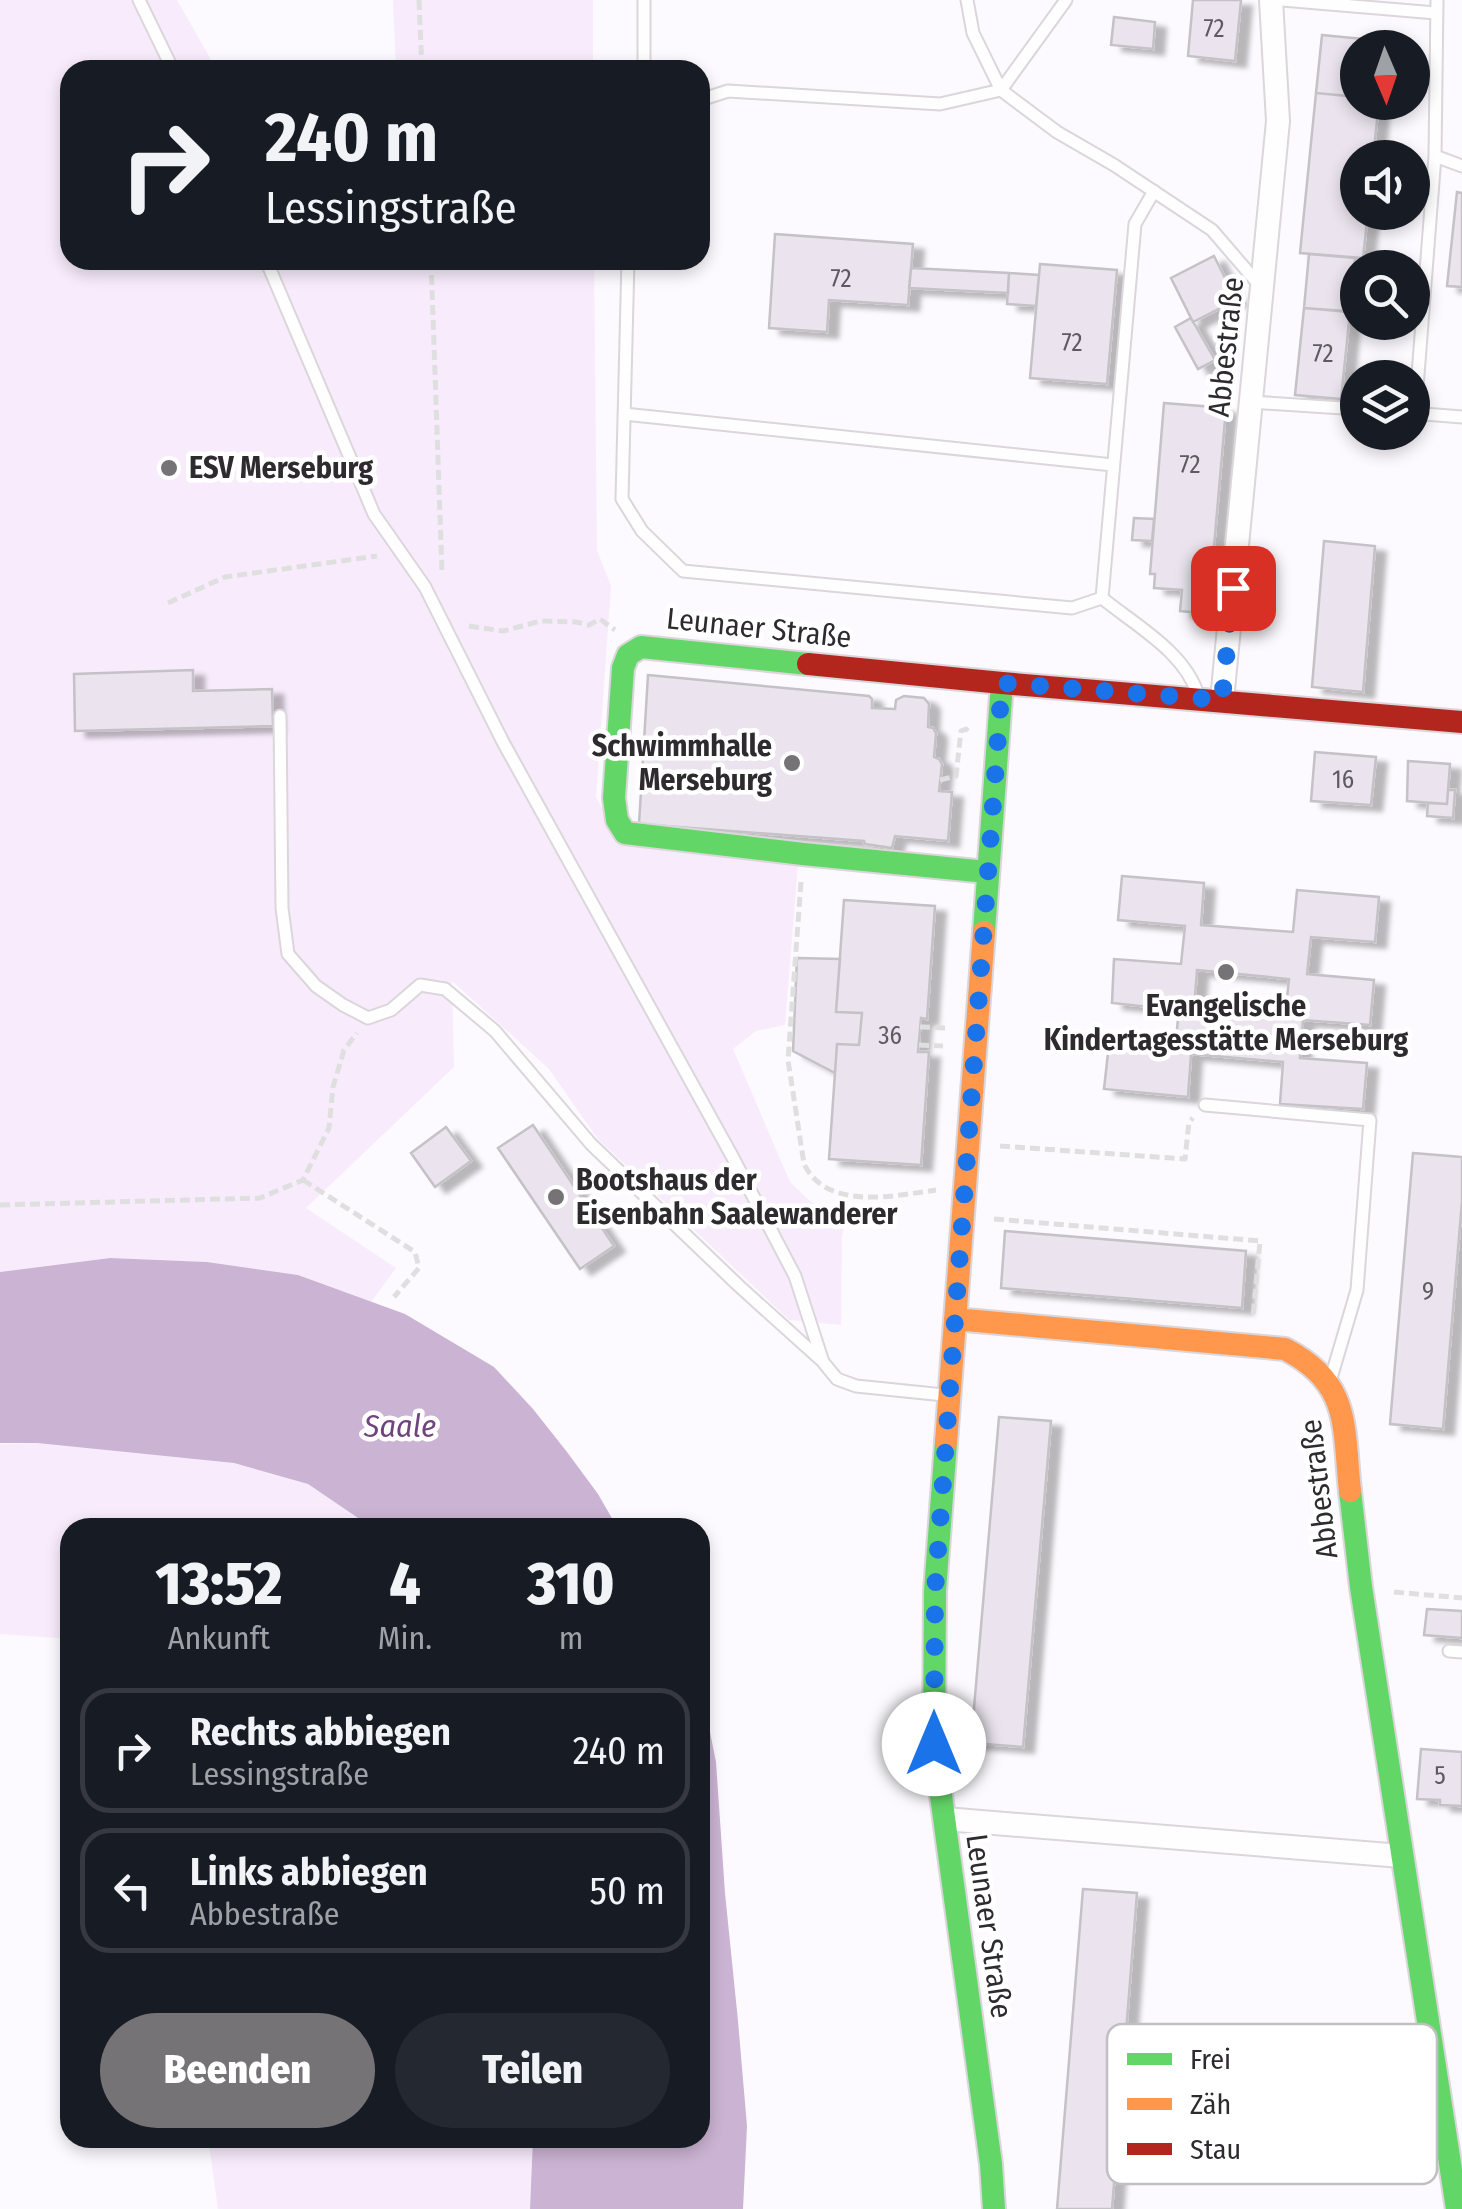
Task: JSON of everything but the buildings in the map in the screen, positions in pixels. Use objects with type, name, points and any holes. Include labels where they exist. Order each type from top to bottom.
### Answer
[{"type":"street","name":"Abbestraße","points":[[1210,699],[1251,402],[1278,121],[1271,0]]},
{"type":"street","name":"Leunaer Straße","points":[[987,872],[625,833],[617,820],[614,798],[623,668],[628,655],[641,647],[1002,683],[935,1591],[934,1744],[994,2209]]},
{"type":"street","points":[[1002,683],[1462,722]]},
{"type":"street","name":"Abbestraße","points":[[954,1319],[1285,1350],[1306,1360],[1330,1382],[1341,1406],[1361,1587],[1428,2024]]},
{"type":"street","points":[[945,1819],[1402,1856]]},
{"type":"street","name":"Abbestraße","points":[[1437,2081],[1457,2209]]},
{"type":"lane","points":[[139,0],[168,60]]},
{"type":"lane","points":[[644,0],[644,60]]},
{"type":"lane","points":[[967,0],[973,33],[1001,90],[1057,132],[1212,230],[1262,288]]},
{"type":"lane","points":[[710,97],[728,91],[940,104],[1001,90],[1066,0]]},
{"type":"lane","points":[[1282,0],[1436,6],[1435,156],[1418,360]]},
{"type":"lane","points":[[1435,156],[1462,166]]},
{"type":"lane","points":[[1102,598],[1135,224],[1154,191]]},
{"type":"lane","points":[[270,270],[374,514],[425,586],[503,742],[732,1156],[795,1276],[823,1362]]},
{"type":"lane","points":[[628,270],[622,499],[642,531],[683,570],[1072,608],[1102,598]]},
{"type":"lane","points":[[1251,402],[1340,408]]},
{"type":"lane","points":[[624,414],[1112,465]]},
{"type":"lane","points":[[1430,414],[1462,416]]},
{"type":"lane","points":[[1102,598],[1168,650],[1210,699]]},
{"type":"lane","points":[[280,716],[282,908],[288,954],[316,986],[368,1018],[391,1010],[420,986],[445,989],[495,1031],[591,1144],[837,1379],[856,1386],[949,1396]]},
{"type":"lane","points":[[1205,1105],[1370,1120],[1358,1290],[1330,1382]]},
{"type":"path","points":[[419,0],[422,60]]},
{"type":"path","points":[[431,270],[441,619],[503,632],[541,620],[589,625],[600,619],[634,652]]},
{"type":"path","points":[[168,602],[225,578],[400,553]]},
{"type":"path","points":[[962,782],[940,780],[956,776],[961,731],[967,730],[969,738]]},
{"type":"path","points":[[803,854],[788,1060],[804,1164],[822,1186],[842,1194],[886,1197],[964,1190]]},
{"type":"path","points":[[0,1204],[260,1198],[302,1180],[330,1128],[333,1087],[344,1050],[368,1018]]},
{"type":"path","points":[[920,1027],[957,1028]]},
{"type":"path","points":[[985,1145],[1186,1159],[1190,1122],[1205,1105]]},
{"type":"path","points":[[302,1180],[415,1252],[419,1268],[394,1297]]},
{"type":"path","points":[[980,1218],[1260,1241],[1252,1330]]},
{"type":"path","points":[[1394,1592],[1462,1598]]},
{"type":"shaded area","points":[[0,0],[177,0],[211,60],[60,60],[60,270],[594,270],[597,550],[611,586],[596,797],[619,839],[798,865],[785,1025],[756,1031],[733,1049],[790,1182],[812,1203],[846,1213],[841,1325],[789,1320],[597,1138],[549,1069],[452,981],[454,1067],[306,1208],[396,1268],[371,1302],[298,1275],[207,1262],[110,1258],[0,1272]]},
{"type":"shaded area","points":[[393,0],[593,0],[593,60],[396,60]]},
{"type":"shaded area","points":[[37,1443],[234,1463],[308,1484],[358,1518],[60,1518],[60,1638],[0,1634],[0,1444]]},
{"type":"shaded area","points":[[209,2148],[533,2148],[530,2209],[218,2209]]},
{"type":"water","name":"Saale","points":[[110,1258],[207,1262],[298,1275],[405,1314],[494,1367],[567,1452],[612,1518],[358,1518],[308,1484],[234,1463],[37,1443],[0,1443],[0,1272]]},
{"type":"water","points":[[710,1732],[716,1762],[747,2126],[743,2209],[530,2209],[533,2148],[710,2148]]},
{"type":"traffic: fast","points":[[808,664],[641,647],[628,655],[623,668],[614,798],[617,820],[625,833],[987,872]]},
{"type":"traffic: fast","points":[[984,932],[1002,683]]},
{"type":"traffic: fast","points":[[946,1442],[935,1591],[934,1744],[994,2209]]},
{"type":"traffic: fast","points":[[1350,1491],[1361,1587],[1428,2024]]},
{"type":"traffic: fast","points":[[1437,2079],[1457,2209]]},
{"type":"traffic: slow","points":[[946,1442],[984,932]]},
{"type":"traffic: slow","points":[[955,1319],[1285,1349],[1322,1376],[1333,1392],[1344,1426],[1350,1491]]},
{"type":"traffic: jam","points":[[808,664],[1462,722]]},
{"type":"place","name":"ESV Merseburg","points":[[169,468]]},
{"type":"place","name":"Schwimmhalle Merseburg","points":[[792,763]]},
{"type":"place","name":"Evangelische Kindertagesstätte Merseburg","points":[[1226,972]]},
{"type":"place","name":"Bootshaus der Eisenbahn Saalewanderer","points":[[556,1197]]},
{"type":"route","points":[[934,1744],[935,1591],[1002,683],[1222,700],[1233,588]]}]
